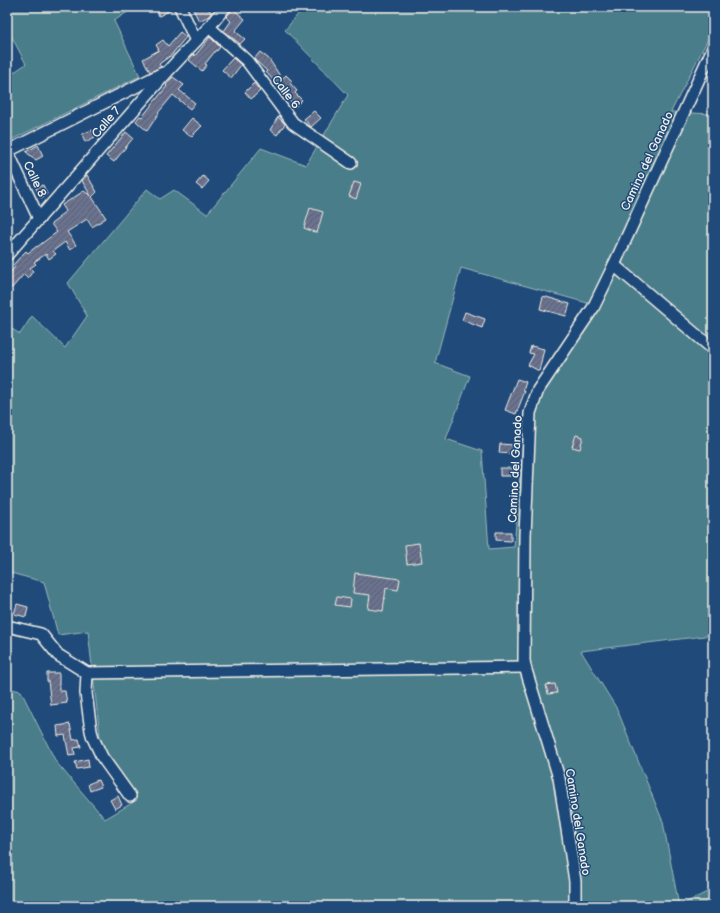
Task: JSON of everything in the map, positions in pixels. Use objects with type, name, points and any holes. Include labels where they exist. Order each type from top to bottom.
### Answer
[{"type":"street","points":[[180,7],[196,41]]},
{"type":"street","name":"Calle 7","points":[[7,255],[226,7]]},
{"type":"street","name":"Calle 6","points":[[209,27],[247,61],[293,123],[351,163]]},
{"type":"street","name":"Camino del Ganado","points":[[575,906],[575,881],[560,778],[524,660],[525,536],[530,413],[538,390],[592,308],[614,265],[713,48]]},
{"type":"street","points":[[7,150],[169,70]]},
{"type":"street","name":"Calle 8","points":[[7,150],[39,219]]},
{"type":"street","points":[[614,265],[713,349]]},
{"type":"street","points":[[7,626],[41,634],[58,655],[88,672],[525,667]]},
{"type":"street","points":[[88,672],[86,693],[93,738],[102,757],[130,796]]},
{"type":"green space","points":[[7,7],[135,7],[114,21],[140,76],[11,140],[7,131],[7,77],[26,64],[7,28]]},
{"type":"green space","points":[[304,7],[713,7],[713,29],[671,112],[713,114],[713,635],[581,651],[617,709],[663,822],[679,906],[7,906],[7,688],[21,691],[56,762],[105,819],[137,800],[101,745],[88,631],[58,635],[44,582],[7,572],[7,326],[20,334],[32,316],[65,348],[87,316],[68,283],[147,189],[160,199],[174,190],[207,214],[261,148],[306,165],[348,95],[285,30]],"holes":[[[461,268],[591,304],[562,345],[526,403],[514,547],[489,549],[482,451],[446,439],[470,376],[435,363]]]},
{"type":"green space","points":[[713,889],[713,906],[679,906]]},
{"type":"building","points":[[155,7],[173,7],[173,9],[159,16]]},
{"type":"building","points":[[192,7],[208,7],[211,13],[209,16],[199,21]]},
{"type":"building","points":[[233,9],[245,19],[235,31],[245,39],[240,44],[224,31],[231,21],[226,17]]},
{"type":"building","points":[[180,32],[186,37],[173,54],[159,64],[161,67],[150,72],[143,59],[159,50],[156,45],[163,40],[168,46]]},
{"type":"building","points":[[210,37],[220,47],[205,64],[207,65],[202,71],[189,60],[193,54],[195,56]]},
{"type":"building","points":[[260,52],[269,59],[282,79],[286,75],[292,81],[290,83],[297,91],[295,93],[302,100],[295,107],[283,94],[285,93],[266,72],[267,71],[254,59]]},
{"type":"building","points":[[233,58],[241,65],[231,78],[222,70]]},
{"type":"building","points":[[173,77],[184,85],[179,90],[195,103],[190,109],[173,95],[158,113],[147,131],[136,121],[140,116],[142,117]]},
{"type":"building","points":[[254,83],[260,91],[251,99],[245,92]]},
{"type":"building","points":[[314,111],[321,118],[311,127],[304,119]]},
{"type":"building","points":[[278,117],[285,124],[277,135],[270,130]]},
{"type":"building","points":[[192,118],[202,126],[191,137],[182,130]]},
{"type":"building","points":[[92,130],[95,137],[85,142],[82,134]]},
{"type":"building","points":[[126,132],[133,138],[114,162],[106,156]]},
{"type":"building","points":[[38,145],[43,156],[36,160],[26,152]]},
{"type":"building","points":[[87,175],[97,192],[92,197],[106,218],[92,227],[87,219],[67,232],[76,245],[70,250],[65,242],[53,251],[56,254],[49,259],[46,254],[34,262],[36,264],[30,268],[33,271],[28,278],[24,274],[12,288],[7,284],[7,276],[15,267],[13,265],[26,251],[28,253],[57,232],[51,224],[66,211],[62,205],[84,191],[91,196],[82,181]]},
{"type":"building","points":[[203,176],[209,181],[202,189],[196,184]]},
{"type":"building","points":[[354,182],[361,184],[356,199],[349,196]]},
{"type":"building","points":[[43,185],[47,194],[41,198],[36,188]]},
{"type":"building","points":[[310,208],[323,212],[317,233],[304,228]]},
{"type":"building","points":[[543,296],[570,304],[566,316],[540,309]]},
{"type":"building","points":[[465,312],[485,319],[482,328],[462,320]]},
{"type":"building","points":[[531,346],[544,349],[539,371],[528,365],[534,354],[529,353]]},
{"type":"building","points":[[517,379],[526,382],[523,391],[525,391],[516,414],[505,410]]},
{"type":"building","points":[[576,435],[583,437],[580,449],[572,447]]},
{"type":"building","points":[[500,444],[514,445],[513,454],[499,453]]},
{"type":"building","points":[[500,468],[513,468],[512,476],[500,476]]},
{"type":"building","points":[[496,532],[511,532],[511,541],[496,540]]},
{"type":"building","points":[[419,543],[422,562],[407,564],[405,545]]},
{"type":"building","points":[[355,573],[400,579],[398,590],[386,588],[383,611],[368,609],[370,595],[353,593]]},
{"type":"building","points":[[337,597],[351,599],[350,607],[335,605]]},
{"type":"building","points":[[17,604],[28,607],[26,617],[14,614]]},
{"type":"building","points":[[47,673],[59,673],[59,691],[65,691],[67,703],[51,705]]},
{"type":"building","points":[[555,684],[557,693],[548,694],[546,685]]},
{"type":"building","points":[[70,724],[73,740],[79,739],[81,747],[74,748],[75,755],[69,756],[65,735],[58,736],[57,726]]},
{"type":"building","points":[[88,759],[89,767],[77,769],[75,762]]},
{"type":"building","points":[[98,780],[101,787],[90,791],[88,784]]},
{"type":"building","points":[[118,796],[122,805],[115,809],[110,800]]}]
